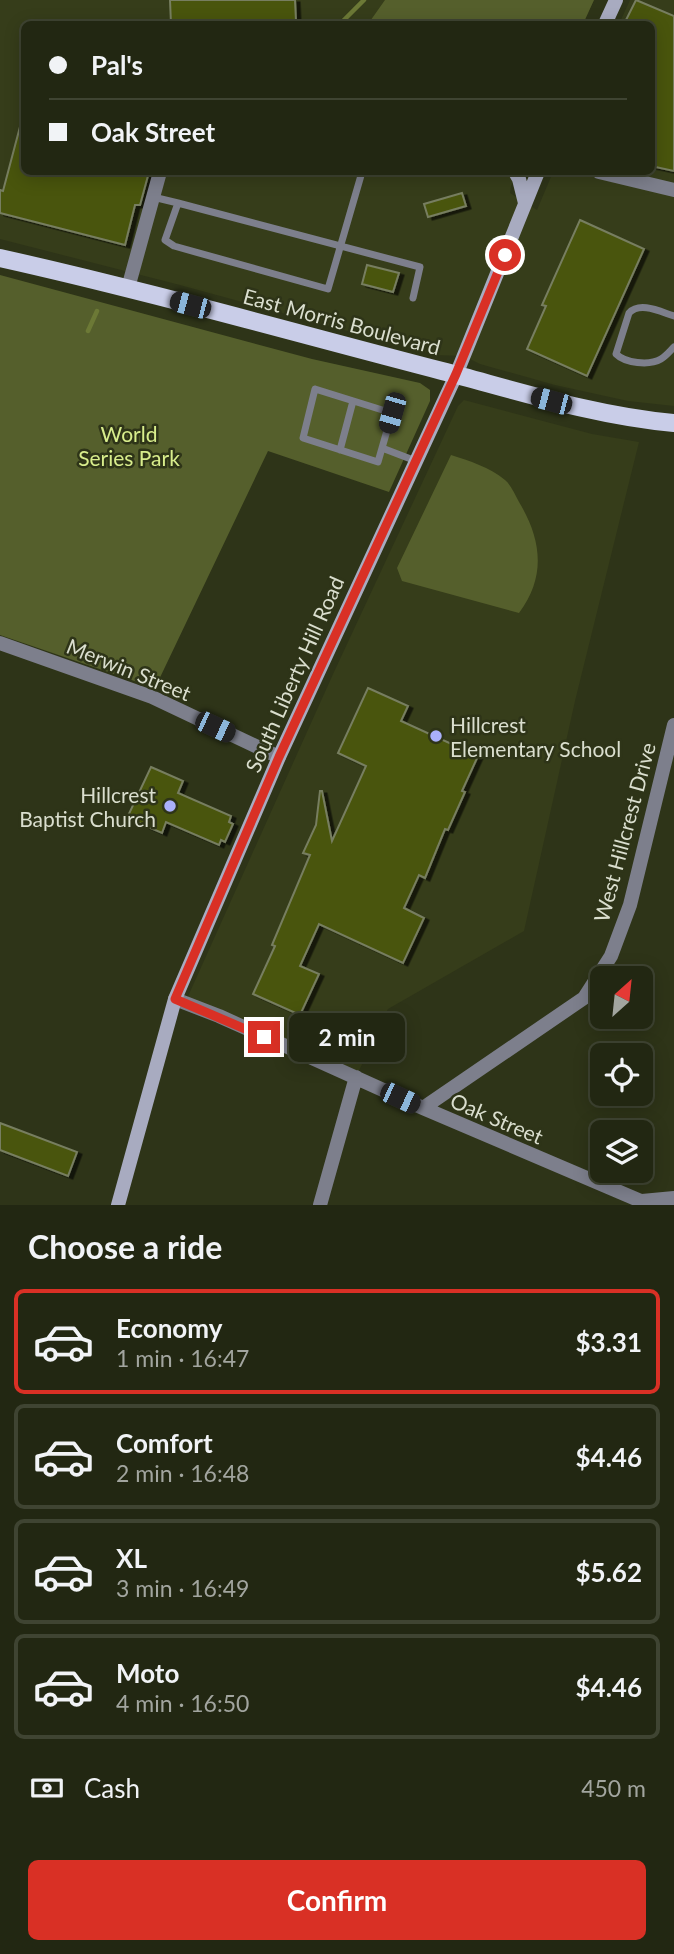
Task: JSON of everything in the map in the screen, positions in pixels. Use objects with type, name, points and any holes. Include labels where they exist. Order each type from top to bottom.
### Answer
[{"type":"main road","name":"East Morris Boulevard","points":[[0,258],[128,288],[551,401],[643,420],[674,423]]},
{"type":"street","points":[[606,21],[616,0]]},
{"type":"street","points":[[128,288],[159,175]]},
{"type":"street","points":[[517,175],[525,205]]},
{"type":"street","name":"South Liberty Hill Road","points":[[118,1205],[175,999],[279,757],[456,374],[537,175]]},
{"type":"street","points":[[612,175],[674,190]]},
{"type":"street","name":"Merwin Street","points":[[0,643],[152,697],[279,757]]},
{"type":"street","name":"West Hillcrest Drive","points":[[422,1108],[584,998],[598,977],[611,956],[630,905],[674,725]]},
{"type":"street","name":"Oak Street","points":[[175,999],[646,1203]]},
{"type":"street","points":[[320,1205],[356,1077]]},
{"type":"street","points":[[646,1203],[674,1198]]},
{"type":"lane","points":[[178,203],[166,240],[174,246],[328,289],[361,175]]},
{"type":"lane","points":[[153,197],[420,267],[413,298]]},
{"type":"lane","points":[[674,316],[640,306],[633,308],[616,354],[627,360],[652,363],[674,347]]},
{"type":"lane","points":[[315,389],[353,401],[392,413],[378,462],[303,438],[315,389]]},
{"type":"lane","points":[[340,450],[353,401]]},
{"type":"lane","points":[[382,448],[415,461]]},
{"type":"shaded area","points":[[0,0],[594,0],[584,21],[21,21],[21,175],[516,175],[510,193],[537,210],[552,175],[655,175],[655,21],[620,21],[630,0],[674,0],[674,406],[628,401],[555,385],[480,364],[464,356],[435,355],[0,239]]},
{"type":"shaded area","name":"Hillcrest Elementary School","points":[[464,400],[592,434],[639,442],[575,701],[524,931],[388,1009],[356,1077],[185,1003],[334,672],[458,406]]},
{"type":"green space","points":[[385,0],[594,0],[584,21],[370,21]]},
{"type":"green space","name":"World Series Park","points":[[0,275],[312,359],[420,383],[430,390],[430,401],[389,492],[268,451],[155,688],[0,635]]},
{"type":"green space","points":[[451,455],[499,475],[511,487],[527,516],[536,544],[537,572],[534,586],[519,613],[402,581],[397,568]]},
{"type":"building","points":[[170,0],[295,0],[296,21],[171,21]]},
{"type":"building","points":[[636,0],[674,16],[674,171],[655,167],[655,21],[626,21]]},
{"type":"building","points":[[21,123],[21,175],[148,175],[140,205],[135,205],[125,245],[0,213],[0,190],[3,191]]},
{"type":"building","points":[[462,193],[466,206],[428,217],[424,204]]},
{"type":"building","points":[[580,220],[644,249],[587,376],[527,349],[546,306],[542,305]]},
{"type":"building","points":[[367,265],[399,273],[393,292],[362,284]]},
{"type":"building","name":"Hillcrest Elementary School","points":[[368,688],[408,706],[401,721],[478,756],[462,791],[465,792],[448,830],[445,829],[425,878],[419,875],[404,908],[424,918],[403,963],[319,924],[300,966],[319,974],[300,1015],[253,994],[275,946],[272,945],[310,855],[303,853],[316,825],[320,791],[332,841],[366,766],[338,753]]},
{"type":"building","name":"Hillcrest Baptist Church","points":[[151,767],[183,781],[178,793],[231,816],[229,822],[233,824],[225,842],[221,840],[219,845],[166,822],[162,833],[127,818]]},
{"type":"building","points":[[0,1123],[77,1152],[68,1176],[0,1150]]},
{"type":"waterway","points":[[343,21],[364,0]]},
{"type":"waterway","points":[[88,331],[97,311]]},
{"type":"place","name":"Hillcrest Elementary School","points":[[436,736]]},
{"type":"place","name":"Hillcrest Baptist Church","points":[[170,806]]},
{"type":"route","points":[[264,1037],[175,999],[279,757],[456,374],[505,255]]}]
